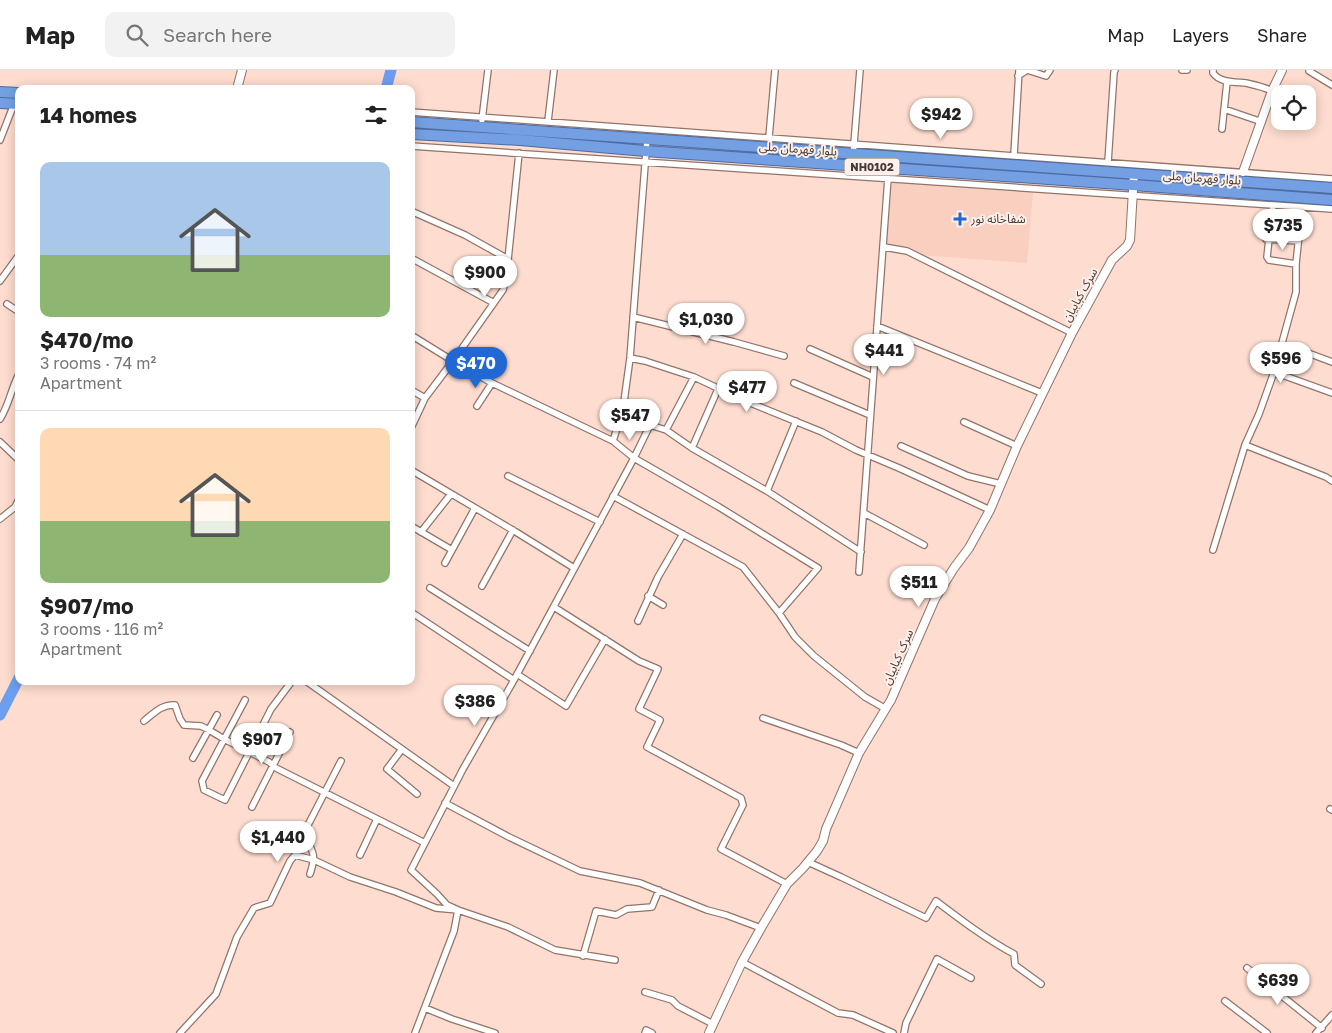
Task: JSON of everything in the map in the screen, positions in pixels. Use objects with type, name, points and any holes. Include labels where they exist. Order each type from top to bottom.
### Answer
[{"type":"highway","points":[[0,92],[15,94]]},
{"type":"highway","points":[[0,103],[15,104]]},
{"type":"highway","name":"بلوار قهرمان ملی","points":[[415,122],[482,122],[647,139],[854,149],[1134,174],[1332,188]]},
{"type":"highway","name":"بلوار قهرمان ملی","points":[[415,134],[520,140],[645,156],[852,171],[1133,190],[1332,200]]},
{"type":"street","points":[[238,85],[242,70]]},
{"type":"street","points":[[482,122],[488,70]]},
{"type":"street","points":[[548,121],[554,70]]},
{"type":"street","points":[[768,137],[775,70]]},
{"type":"street","points":[[860,70],[852,171],[888,178],[1133,190],[1273,205],[1332,209]]},
{"type":"street","points":[[1014,155],[1018,73],[1026,70],[1046,76],[1050,70]]},
{"type":"street","points":[[1108,162],[1115,70]]},
{"type":"street","points":[[1182,70],[1187,70]]},
{"type":"street","points":[[1214,70],[1215,76],[1227,82],[1247,83],[1271,92]]},
{"type":"street","points":[[1275,85],[1282,70]]},
{"type":"street","points":[[1309,70],[1332,85]]},
{"type":"street","points":[[1222,129],[1227,82]]},
{"type":"street","points":[[1243,172],[1271,95]]},
{"type":"street","points":[[0,140],[15,106]]},
{"type":"street","points":[[1224,109],[1262,122]]},
{"type":"street","points":[[415,113],[482,122],[548,121],[768,137],[854,149],[1014,155],[1332,178]]},
{"type":"street","points":[[613,441],[623,410],[630,358],[647,139]]},
{"type":"street","points":[[415,146],[519,153],[645,156]]},
{"type":"street","points":[[415,419],[425,398],[503,290],[506,279],[519,153]]},
{"type":"street","name":"سرک کبابیان","points":[[709,1033],[742,962],[787,884],[808,862],[823,842],[826,830],[859,753],[886,709],[935,599],[969,548],[990,510],[1017,446],[1072,333],[1112,260],[1127,246],[1130,240],[1134,174]]},
{"type":"street","points":[[859,572],[888,178]]},
{"type":"street","points":[[1273,205],[1272,222],[1266,238],[1269,240],[1267,257],[1269,260],[1296,264]]},
{"type":"street","points":[[1213,550],[1245,445],[1259,414],[1274,372],[1296,292],[1296,264],[1302,207]]},
{"type":"street","points":[[415,213],[465,235],[508,259]]},
{"type":"street","points":[[1269,240],[1298,241]]},
{"type":"street","points":[[884,247],[907,251],[1072,333]]},
{"type":"street","points":[[0,281],[15,260]]},
{"type":"street","points":[[415,260],[494,303]]},
{"type":"street","points":[[7,304],[15,309]]},
{"type":"street","points":[[633,316],[784,356]]},
{"type":"street","points":[[877,326],[1042,393]]},
{"type":"street","points":[[415,337],[492,383],[613,441],[634,458],[719,507],[818,568],[779,613]]},
{"type":"street","points":[[1281,348],[1308,353],[1332,362]]},
{"type":"street","points":[[810,349],[873,377]]},
{"type":"street","points":[[630,358],[694,377],[718,389],[796,421],[990,510]]},
{"type":"street","points":[[1274,372],[1332,393]]},
{"type":"street","points":[[666,430],[694,377]]},
{"type":"street","points":[[0,419],[15,383]]},
{"type":"street","points":[[477,406],[492,383]]},
{"type":"street","points":[[794,383],[870,415]]},
{"type":"street","points":[[692,448],[718,389]]},
{"type":"street","points":[[415,392],[425,398]]},
{"type":"street","points":[[623,410],[650,425],[666,430],[692,448],[767,491],[861,552]]},
{"type":"street","points":[[767,491],[796,421]]},
{"type":"street","points":[[964,422],[1017,446]]},
{"type":"street","points":[[615,960],[555,950],[508,927],[458,910],[447,905],[411,870],[454,786],[516,677],[650,425]]},
{"type":"street","points":[[0,442],[15,456]]},
{"type":"street","points":[[1245,445],[1332,481]]},
{"type":"street","points":[[902,446],[968,476],[1001,484]]},
{"type":"street","points":[[415,472],[574,568]]},
{"type":"street","points":[[508,476],[600,522]]},
{"type":"street","points":[[421,532],[451,494]]},
{"type":"street","points":[[613,496],[743,567],[795,637],[814,656],[865,697],[886,709]]},
{"type":"street","points":[[0,519],[15,505]]},
{"type":"street","points":[[445,563],[476,508]]},
{"type":"street","points":[[864,513],[924,545]]},
{"type":"street","points":[[415,528],[452,550]]},
{"type":"street","points":[[482,586],[513,530]]},
{"type":"street","points":[[638,621],[648,596],[683,534]]},
{"type":"street","points":[[430,588],[530,651]]},
{"type":"street","points":[[648,596],[663,605]]},
{"type":"street","points":[[554,606],[639,661],[658,669],[639,709],[660,720],[646,747],[741,798],[743,805],[721,849],[787,884]]},
{"type":"street","points":[[415,614],[566,706],[605,639]]},
{"type":"street","points":[[245,700],[202,781],[204,790],[225,800],[271,709],[289,685]]},
{"type":"street","points":[[312,685],[454,786]]},
{"type":"street","points":[[144,721],[160,708],[168,704],[175,705],[184,725],[200,726],[209,730],[269,762],[276,768],[425,843]]},
{"type":"street","points":[[194,758],[217,715]]},
{"type":"street","points":[[764,718],[842,745],[859,753]]},
{"type":"street","points":[[252,807],[290,732]]},
{"type":"street","points":[[402,749],[387,769],[417,794]]},
{"type":"street","points":[[310,874],[314,860],[312,849],[305,836],[308,825],[341,761]]},
{"type":"street","points":[[445,803],[509,837],[580,871],[640,882],[707,910],[726,914],[761,928]]},
{"type":"street","points":[[360,855],[377,819]]},
{"type":"street","points":[[180,1033],[216,994],[237,937],[254,908],[270,904],[290,861],[295,855],[314,860],[350,877],[436,908],[458,910]]},
{"type":"street","points":[[808,862],[841,876],[926,918],[936,901],[972,928],[1014,954],[1015,965],[1040,984]]},
{"type":"street","points":[[583,956],[596,911],[616,915],[627,909],[652,907],[659,890]]},
{"type":"street","points":[[416,1033],[454,931],[458,910]]},
{"type":"street","points":[[904,1033],[906,1023],[937,959],[972,978]]},
{"type":"street","points":[[742,962],[838,1013],[854,1016],[893,1033]]},
{"type":"street","points":[[1247,968],[1322,1028]]},
{"type":"street","points":[[645,992],[672,1000],[678,1006],[713,1024]]},
{"type":"street","points":[[1225,1001],[1267,1033]]},
{"type":"street","points":[[424,1008],[459,1022],[495,1033]]},
{"type":"street","points":[[1316,1033],[1332,1015]]},
{"type":"street","points":[[645,1033],[646,1030],[652,1033]]},
{"type":"shaded area","name":"شفاخانه نور","points":[[892,182],[1033,192],[1027,263],[919,255],[887,245]]},
{"type":"waterway","points":[[387,85],[391,70]]},
{"type":"waterway","points":[[0,715],[15,685]]},
{"type":"place","name":"شفاخانه نور","points":[[960,219]]}]
